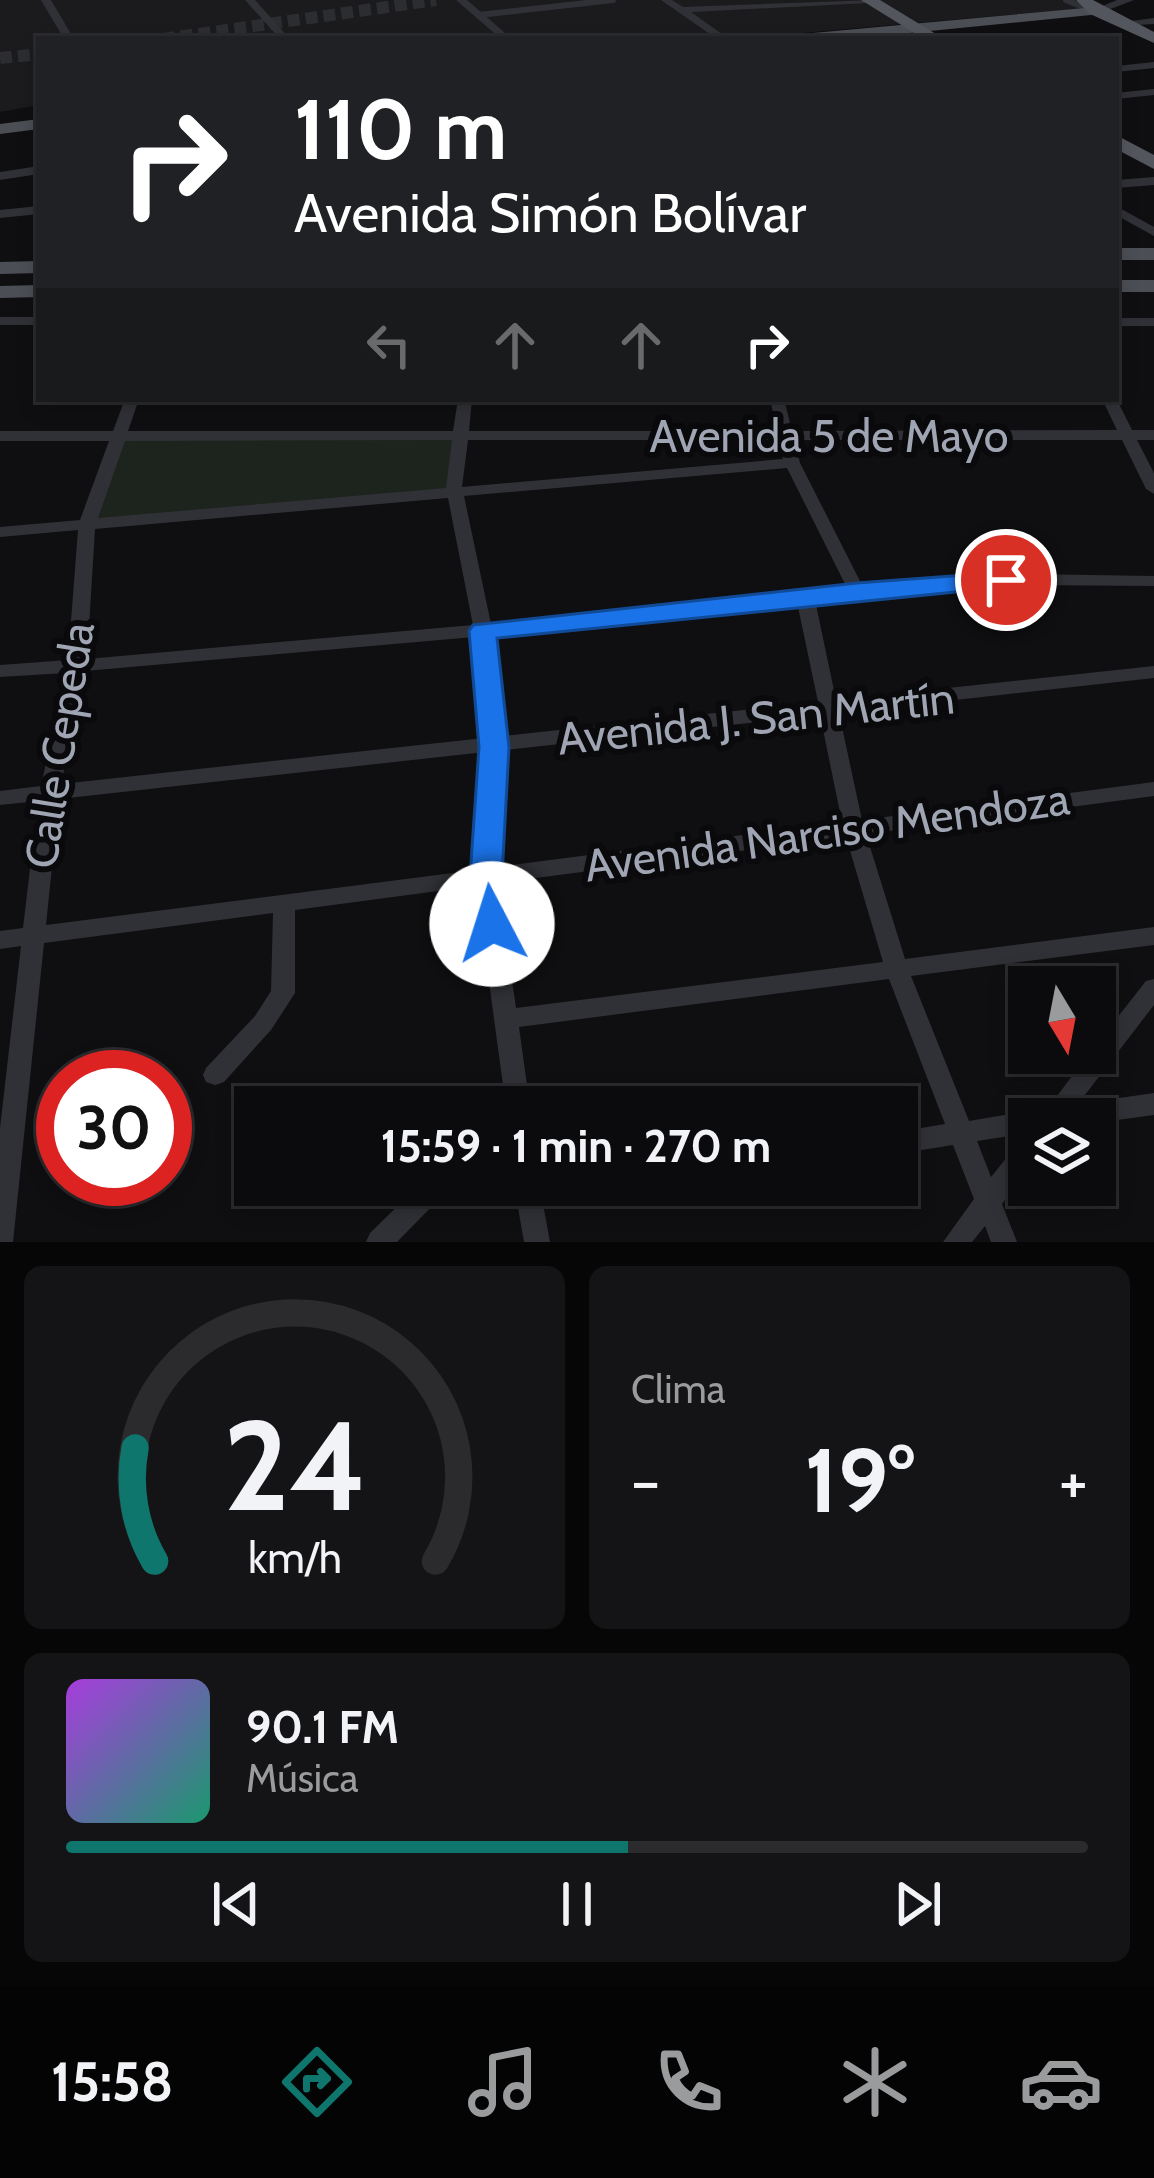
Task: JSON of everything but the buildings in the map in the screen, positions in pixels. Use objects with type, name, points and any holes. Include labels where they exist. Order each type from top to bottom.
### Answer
[{"type":"highway","points":[[869,0],[930,36]]},
{"type":"highway","points":[[1090,6],[1154,38]]},
{"type":"highway","points":[[1119,142],[1150,158]]},
{"type":"main road","points":[[930,36],[1090,6]]},
{"type":"main road","points":[[930,36],[1123,22]]},
{"type":"main road","points":[[0,115],[36,110]]},
{"type":"main road","points":[[0,129],[36,124]]},
{"type":"main road","points":[[1119,254],[1154,254]]},
{"type":"main road","points":[[0,268],[36,267]]},
{"type":"main road","points":[[1119,286],[1154,286]]},
{"type":"main road","points":[[0,292],[36,291]]},
{"type":"street","points":[[46,0],[67,36]]},
{"type":"street","points":[[250,0],[282,36]]},
{"type":"street","points":[[461,0],[504,36]]},
{"type":"street","points":[[668,1],[681,5],[869,0]]},
{"type":"street","points":[[1090,6],[1128,0]]},
{"type":"street","points":[[681,5],[720,36]]},
{"type":"street","points":[[1123,22],[1154,21]]},
{"type":"street","points":[[1119,69],[1154,65]]},
{"type":"street","points":[[1119,96],[1154,92]]},
{"type":"street","points":[[0,176],[36,170]]},
{"type":"street","points":[[1119,184],[1154,181]]},
{"type":"street","points":[[0,214],[36,211]]},
{"type":"street","points":[[1119,212],[1154,232]]},
{"type":"street","points":[[0,321],[36,321]]},
{"type":"street","points":[[1119,322],[1154,322]]},
{"type":"street","name":"Calle Cepeda","points":[[0,1242],[5,1138],[49,794],[77,666],[87,525],[131,402]]},
{"type":"street","points":[[464,402],[454,489],[483,631],[494,747],[486,877],[513,1086]]},
{"type":"street","points":[[778,402],[792,463],[857,591]]},
{"type":"street","points":[[1111,402],[1154,489]]},
{"type":"street","name":"Avenida 5 de Mayo","points":[[0,436],[1154,435]]},
{"type":"street","points":[[0,532],[792,463]]},
{"type":"street","points":[[0,671],[483,631],[857,591],[1072,578],[1154,581]]},
{"type":"street","points":[[805,596],[854,830],[896,968],[1004,1242]]},
{"type":"street","name":"Avenida J. San Martín","points":[[0,798],[1154,672]]},
{"type":"street","name":"Avenida Narciso Mendoza","points":[[0,940],[1154,789]]},
{"type":"street","points":[[214,1075],[283,993],[284,904]]},
{"type":"street","points":[[505,1019],[1154,936]]},
{"type":"street","points":[[1067,1098],[1154,988]]},
{"type":"street","points":[[1116,1109],[1154,1104]]},
{"type":"street","points":[[918,1139],[1008,1126]]},
{"type":"street","points":[[956,1242],[1008,1176]]},
{"type":"street","points":[[380,1242],[415,1206]]},
{"type":"street","points":[[531,1206],[537,1242]]},
{"type":"lane","points":[[479,15],[613,0]]},
{"type":"lane","points":[[1066,0],[1090,6]]},
{"type":"shaded area","points":[[0,0],[1070,0],[1087,8],[769,36],[36,36],[36,106],[0,112]]},
{"type":"shaded area","points":[[118,435],[457,435],[454,489],[87,525]]},
{"type":"tunnel","points":[[184,36],[436,0]]},
{"type":"tunnel","points":[[0,58],[36,54]]},
{"type":"route","points":[[492,924],[486,877],[494,747],[483,631],[1006,580]]}]
